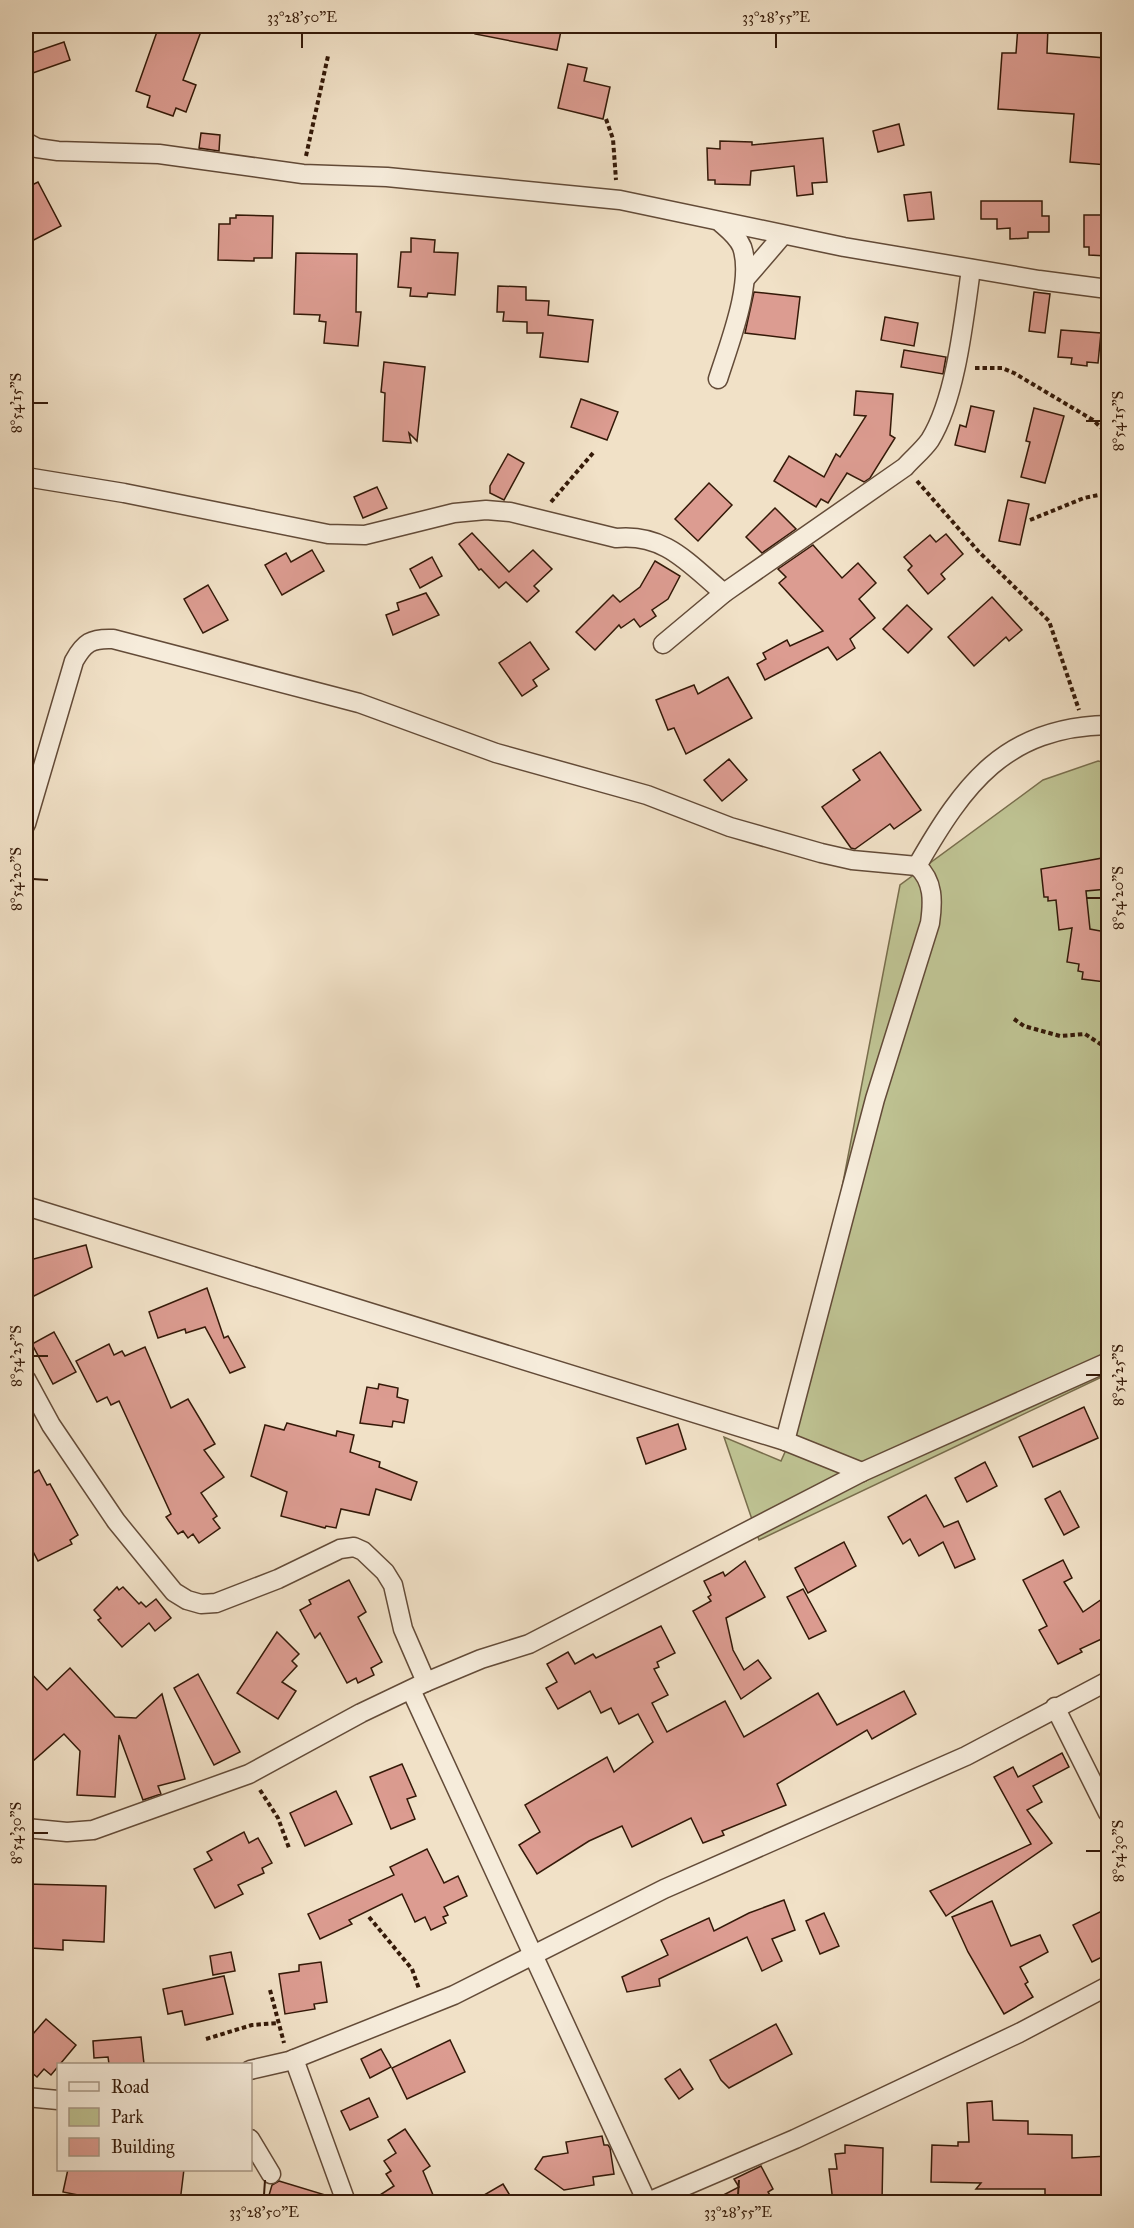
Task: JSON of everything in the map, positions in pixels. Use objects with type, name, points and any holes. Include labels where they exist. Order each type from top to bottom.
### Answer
[{"type":"street","points":[[26,142],[38,148],[58,151],[159,153],[303,174],[387,177],[620,200],[783,235],[970,269],[1108,289]]},
{"type":"street","points":[[718,379],[746,278],[742,248],[735,236],[721,223]]},
{"type":"street","points":[[746,278],[783,235]]},
{"type":"street","points":[[663,644],[724,593],[905,467],[929,441],[939,421],[962,332],[970,269]]},
{"type":"street","points":[[26,477],[124,493],[328,534],[365,535],[454,513],[486,510],[510,512],[616,538],[631,537],[656,541],[669,548],[724,593]]},
{"type":"street","points":[[26,824],[74,661],[87,642],[96,638],[112,639],[359,703],[496,753],[647,795],[730,827],[821,853],[852,860],[917,866],[928,878],[931,894],[930,923],[875,1099],[785,1440]]},
{"type":"street","points":[[917,866],[940,824],[979,774],[995,762],[1037,738],[1083,725],[1108,725]]},
{"type":"street","points":[[26,1206],[785,1440],[862,1472]]},
{"type":"street","points":[[26,1828],[67,1832],[93,1830],[249,1774],[361,1713],[418,1686],[481,1659],[529,1644],[862,1472],[1108,1362]]},
{"type":"street","points":[[26,1379],[51,1425],[116,1521],[174,1592],[187,1600],[201,1604],[216,1603],[278,1579],[340,1549],[354,1547],[363,1551],[385,1572],[393,1585],[418,1686],[533,1956],[647,2202],[795,2139],[1019,2033],[1108,1986]]},
{"type":"street","points":[[252,2070],[292,2060],[425,2007],[694,1875],[966,1756],[1108,1681]]},
{"type":"street","points":[[1055,1707],[1108,1813]]},
{"type":"street","points":[[292,2060],[346,2202]]},
{"type":"street","points":[[26,2097],[57,2100]]},
{"type":"street","points":[[252,2142],[271,2174]]},
{"type":"path","points":[[303,174],[328,56]]},
{"type":"path","points":[[606,119],[613,140],[620,200]]},
{"type":"path","points":[[953,369],[1002,368],[1093,420],[1108,434]]},
{"type":"path","points":[[537,519],[593,453]]},
{"type":"path","points":[[905,467],[979,552],[1049,621],[1083,725]]},
{"type":"path","points":[[1030,520],[1084,498],[1108,493]]},
{"type":"path","points":[[1014,1019],[1024,1026],[1060,1036],[1085,1034],[1108,1049]]},
{"type":"path","points":[[249,1774],[268,1800],[289,1848]]},
{"type":"path","points":[[369,1917],[411,1969],[425,2007]]},
{"type":"path","points":[[270,1990],[278,2023],[292,2060]]},
{"type":"path","points":[[206,2039],[252,2025],[278,2023]]},
{"type":"green space","points":[[1098,761],[1108,763],[1108,1374],[759,1540],[724,1437],[781,1461],[789,1443],[836,1219],[900,885],[1043,780]]},
{"type":"building","points":[[159,26],[203,26],[183,80],[196,85],[186,112],[176,108],[173,116],[147,107],[150,96],[136,91]]},
{"type":"building","points":[[475,26],[562,26],[557,50],[475,34]]},
{"type":"building","points":[[1018,26],[1048,27],[1047,53],[1105,58],[1105,64],[1108,65],[1105,137],[1108,138],[1108,165],[1070,162],[1074,114],[998,109],[1002,53],[1016,53]]},
{"type":"building","points":[[64,42],[70,60],[30,74],[26,55]]},
{"type":"building","points":[[568,64],[587,68],[584,81],[610,87],[603,119],[558,108]]},
{"type":"building","points":[[899,124],[904,145],[878,152],[873,131]]},
{"type":"building","points":[[201,133],[220,135],[219,151],[199,148]]},
{"type":"building","points":[[823,138],[827,182],[812,183],[813,194],[797,196],[794,166],[751,171],[750,185],[715,184],[715,180],[708,180],[707,148],[720,149],[720,141],[752,142],[752,145]]},
{"type":"building","points":[[38,182],[61,226],[26,244],[26,188]]},
{"type":"building","points":[[931,192],[934,219],[908,221],[904,195]]},
{"type":"building","points":[[981,201],[1042,201],[1042,216],[1049,216],[1049,232],[1028,232],[1028,238],[1010,239],[1010,228],[997,229],[997,219],[981,219]]},
{"type":"building","points":[[236,215],[273,216],[272,258],[254,258],[254,261],[218,260],[219,224],[230,224],[230,218],[236,218]]},
{"type":"building","points":[[1084,215],[1108,215],[1107,256],[1089,255],[1089,247],[1084,247]]},
{"type":"building","points":[[411,238],[435,240],[434,252],[458,253],[455,295],[428,293],[427,297],[410,296],[411,288],[398,287],[401,252],[411,252]]},
{"type":"building","points":[[296,253],[357,254],[356,312],[361,312],[358,346],[324,343],[326,322],[319,321],[320,315],[294,314]]},
{"type":"building","points":[[498,286],[526,287],[526,300],[549,301],[548,315],[593,320],[588,362],[540,357],[543,333],[527,333],[527,322],[503,321],[504,312],[497,312]]},
{"type":"building","points":[[754,292],[800,297],[795,339],[745,333]]},
{"type":"building","points":[[1034,292],[1050,294],[1045,333],[1029,331]]},
{"type":"building","points":[[885,317],[918,323],[914,346],[881,340]]},
{"type":"building","points":[[1061,330],[1101,333],[1098,363],[1087,362],[1087,366],[1071,364],[1072,358],[1058,357]]},
{"type":"building","points":[[904,350],[946,357],[943,374],[901,367]]},
{"type":"building","points":[[384,362],[425,367],[417,441],[409,433],[411,443],[383,441],[385,393],[381,392]]},
{"type":"building","points":[[856,391],[893,394],[890,435],[895,438],[870,478],[864,482],[847,473],[828,503],[821,499],[816,507],[774,481],[789,456],[824,477],[836,454],[840,457],[866,416],[854,415]]},
{"type":"building","points":[[581,399],[618,412],[607,440],[571,427]]},
{"type":"building","points":[[971,406],[994,411],[985,452],[955,445],[960,425],[966,427]]},
{"type":"building","points":[[1034,408],[1064,416],[1045,483],[1021,477],[1030,442],[1026,441]]},
{"type":"building","points":[[508,454],[524,463],[504,500],[490,493],[490,486]]},
{"type":"building","points":[[709,483],[732,505],[698,541],[675,519]]},
{"type":"building","points":[[377,487],[387,508],[363,518],[354,497]]},
{"type":"building","points":[[1008,500],[1029,504],[1020,545],[999,541]]},
{"type":"building","points":[[775,508],[796,529],[762,553],[746,537]]},
{"type":"building","points":[[472,533],[509,572],[533,550],[552,569],[534,586],[539,591],[527,602],[506,582],[499,588],[481,569],[479,570],[459,544]]},
{"type":"building","points":[[946,534],[963,554],[941,574],[945,579],[928,594],[908,570],[912,566],[904,557],[930,535],[936,542]]},
{"type":"building","points":[[813,545],[842,578],[858,563],[876,583],[859,599],[875,618],[850,639],[855,648],[837,660],[828,647],[765,680],[757,664],[766,659],[763,653],[787,640],[790,646],[823,631],[779,583],[786,577],[778,569]]},
{"type":"building","points":[[312,550],[324,571],[282,595],[265,565],[286,553],[291,562]]},
{"type":"building","points":[[432,557],[442,576],[420,588],[410,569]]},
{"type":"building","points":[[655,561],[680,576],[668,599],[652,610],[656,616],[640,627],[634,619],[621,628],[619,625],[595,650],[576,632],[613,595],[620,602],[640,587]]},
{"type":"building","points":[[208,585],[228,620],[203,633],[184,599]]},
{"type":"building","points":[[426,593],[439,615],[393,635],[386,615],[399,610],[397,603]]},
{"type":"building","points":[[992,597],[1022,630],[1009,641],[1006,637],[974,666],[948,637]]},
{"type":"building","points":[[907,605],[932,629],[908,653],[883,629]]},
{"type":"building","points":[[530,642],[549,669],[533,680],[537,686],[522,696],[499,663]]},
{"type":"building","points":[[728,677],[752,718],[686,754],[674,728],[668,730],[656,700],[694,685],[698,694]]},
{"type":"building","points":[[880,752],[921,810],[894,829],[890,824],[855,849],[851,848],[822,807],[860,780],[853,770]]},
{"type":"building","points":[[729,759],[747,780],[722,801],[704,780]]},
{"type":"building","points":[[1108,857],[1108,889],[1086,891],[1090,929],[1106,932],[1105,940],[1108,940],[1108,975],[1105,982],[1082,979],[1083,972],[1078,971],[1079,964],[1067,962],[1072,928],[1059,930],[1056,900],[1048,901],[1048,897],[1044,897],[1041,869]]},
{"type":"building","points":[[86,1245],[92,1267],[26,1300],[26,1261]]},
{"type":"building","points":[[207,1288],[224,1338],[228,1336],[245,1367],[230,1373],[205,1327],[186,1333],[185,1329],[158,1338],[149,1312]]},
{"type":"building","points":[[54,1332],[76,1372],[53,1384],[32,1344]]},
{"type":"building","points":[[109,1344],[114,1355],[122,1351],[125,1356],[145,1347],[171,1408],[188,1399],[215,1444],[204,1450],[224,1477],[201,1493],[217,1516],[213,1519],[220,1528],[199,1543],[193,1534],[188,1538],[183,1531],[178,1534],[166,1517],[171,1514],[119,1401],[111,1405],[107,1397],[97,1402],[76,1361]]},
{"type":"building","points":[[379,1384],[398,1388],[397,1397],[408,1400],[404,1423],[393,1421],[392,1427],[360,1423],[367,1387],[378,1389]]},
{"type":"building","points":[[1084,1407],[1098,1438],[1033,1467],[1019,1437]]},
{"type":"building","points":[[287,1423],[336,1436],[337,1431],[354,1435],[350,1452],[380,1462],[379,1467],[417,1482],[411,1500],[376,1489],[369,1515],[341,1509],[336,1528],[326,1526],[325,1528],[281,1516],[287,1492],[251,1476],[265,1425],[284,1430]]},
{"type":"building","points":[[678,1424],[686,1449],[646,1464],[637,1438]]},
{"type":"building","points":[[985,1462],[997,1486],[967,1502],[955,1478]]},
{"type":"building","points":[[39,1470],[47,1485],[50,1484],[78,1535],[70,1540],[72,1544],[38,1561],[26,1538],[26,1477]]},
{"type":"building","points":[[1060,1491],[1079,1527],[1064,1535],[1045,1499]]},
{"type":"building","points":[[926,1495],[944,1527],[958,1521],[975,1559],[955,1568],[943,1542],[919,1556],[910,1539],[903,1544],[888,1517]]},
{"type":"building","points":[[844,1542],[856,1566],[808,1593],[795,1568]]},
{"type":"building","points":[[1063,1560],[1072,1578],[1064,1582],[1083,1612],[1108,1595],[1108,1636],[1080,1649],[1082,1652],[1058,1664],[1039,1630],[1047,1626],[1023,1580]]},
{"type":"building","points":[[745,1561],[765,1597],[726,1618],[733,1650],[744,1670],[758,1660],[771,1678],[741,1699],[693,1611],[711,1601],[708,1597],[711,1595],[704,1581],[723,1572],[725,1576]]},
{"type":"building","points":[[349,1580],[366,1612],[358,1617],[382,1662],[371,1668],[374,1675],[358,1683],[356,1678],[347,1683],[320,1633],[315,1638],[300,1610],[311,1604],[309,1600]]},
{"type":"building","points":[[117,1587],[119,1590],[123,1587],[139,1604],[141,1602],[146,1607],[156,1599],[171,1618],[155,1631],[149,1623],[122,1647],[98,1620],[101,1618],[94,1610]]},
{"type":"building","points":[[803,1589],[826,1631],[809,1639],[787,1597]]},
{"type":"building","points":[[661,1626],[675,1653],[657,1662],[659,1667],[654,1669],[668,1695],[652,1703],[667,1732],[725,1701],[744,1737],[818,1693],[837,1725],[904,1691],[916,1714],[872,1739],[867,1730],[777,1784],[786,1805],[722,1831],[724,1835],[703,1843],[691,1818],[632,1847],[622,1826],[589,1841],[537,1874],[519,1845],[540,1832],[525,1805],[607,1757],[614,1772],[653,1742],[638,1714],[619,1724],[611,1708],[601,1713],[590,1691],[558,1709],[546,1688],[557,1682],[547,1664],[568,1652],[575,1664],[593,1654],[596,1658]]},
{"type":"building","points":[[277,1632],[299,1654],[292,1661],[297,1666],[282,1682],[296,1691],[278,1719],[237,1693]]},
{"type":"building","points":[[26,1668],[47,1690],[70,1668],[115,1717],[136,1718],[162,1694],[185,1779],[158,1786],[161,1794],[143,1800],[119,1735],[115,1797],[77,1795],[80,1751],[64,1734],[26,1767]]},
{"type":"building","points":[[198,1674],[240,1752],[214,1765],[174,1688]]},
{"type":"building","points":[[1062,1753],[1069,1767],[1033,1786],[1042,1802],[1027,1810],[1052,1843],[946,1916],[930,1891],[1031,1844],[994,1777],[1013,1767],[1018,1777]]},
{"type":"building","points":[[402,1764],[416,1796],[407,1799],[415,1819],[391,1829],[370,1777]]},
{"type":"building","points":[[336,1791],[352,1824],[305,1846],[290,1813]]},
{"type":"building","points":[[244,1832],[249,1843],[258,1838],[272,1863],[262,1868],[264,1873],[238,1885],[243,1894],[215,1908],[194,1869],[212,1860],[207,1852]]},
{"type":"building","points":[[427,1849],[444,1883],[458,1876],[467,1896],[444,1907],[448,1915],[443,1917],[446,1923],[431,1930],[425,1917],[415,1922],[402,1894],[349,1920],[352,1924],[320,1939],[308,1914],[394,1875],[390,1867]]},
{"type":"building","points":[[26,1884],[106,1886],[104,1942],[63,1940],[63,1950],[31,1948],[33,1942],[26,1942]]},
{"type":"building","points":[[784,1900],[795,1930],[772,1939],[782,1961],[762,1971],[747,1937],[659,1979],[660,1986],[627,1992],[622,1977],[668,1955],[661,1940],[709,1918],[714,1931],[749,1913]]},
{"type":"building","points":[[992,1901],[1011,1946],[1040,1935],[1048,1952],[1020,1967],[1028,1982],[1025,1984],[1033,1997],[1004,2014],[968,1952],[952,1917]]},
{"type":"building","points":[[1102,1911],[1108,1923],[1108,1954],[1092,1962],[1073,1925]]},
{"type":"building","points":[[824,1913],[839,1946],[820,1954],[806,1921]]},
{"type":"building","points":[[231,1952],[235,1971],[213,1975],[210,1956]]},
{"type":"building","points":[[321,1962],[327,2002],[314,2004],[315,2009],[285,2014],[279,1974],[299,1971],[299,1965]]},
{"type":"building","points":[[224,1976],[233,2014],[185,2025],[182,2011],[168,2014],[163,1989]]},
{"type":"building","points":[[46,2019],[76,2045],[61,2063],[57,2063],[57,2068],[51,2075],[44,2069],[37,2077],[26,2068],[26,2042]]},
{"type":"building","points":[[776,2024],[792,2054],[729,2088],[721,2080],[710,2060]]},
{"type":"building","points":[[141,2037],[144,2063],[109,2063],[108,2057],[94,2058],[93,2041]]},
{"type":"building","points":[[450,2040],[465,2072],[407,2099],[392,2068]]},
{"type":"building","points":[[381,2049],[391,2067],[370,2078],[361,2059]]},
{"type":"building","points":[[680,2069],[693,2089],[679,2099],[665,2079]]},
{"type":"building","points":[[369,2098],[378,2117],[350,2130],[341,2111]]},
{"type":"building","points":[[992,2101],[993,2120],[1028,2121],[1028,2134],[1072,2135],[1072,2158],[1108,2156],[1108,2199],[1045,2197],[1045,2189],[976,2189],[981,2183],[931,2182],[932,2145],[958,2146],[958,2142],[969,2142],[967,2103]]},
{"type":"building","points":[[405,2129],[430,2166],[423,2171],[436,2202],[369,2202],[394,2186],[386,2174],[391,2171],[384,2161],[396,2153],[388,2140]]},
{"type":"building","points":[[602,2136],[604,2145],[610,2148],[614,2174],[593,2177],[594,2185],[564,2190],[535,2169],[543,2157],[568,2153],[566,2142]]},
{"type":"building","points":[[845,2145],[883,2148],[882,2202],[833,2202],[829,2169],[837,2169],[835,2154],[845,2153]]},
{"type":"building","points":[[761,2166],[773,2189],[768,2192],[774,2202],[710,2202],[739,2187],[734,2179]]},
{"type":"building","points":[[68,2171],[184,2171],[180,2202],[109,2195],[108,2201],[63,2192]]},
{"type":"building","points":[[279,2181],[332,2197],[334,2202],[267,2202],[272,2185]]},
{"type":"building","points":[[503,2184],[514,2202],[472,2202]]}]
